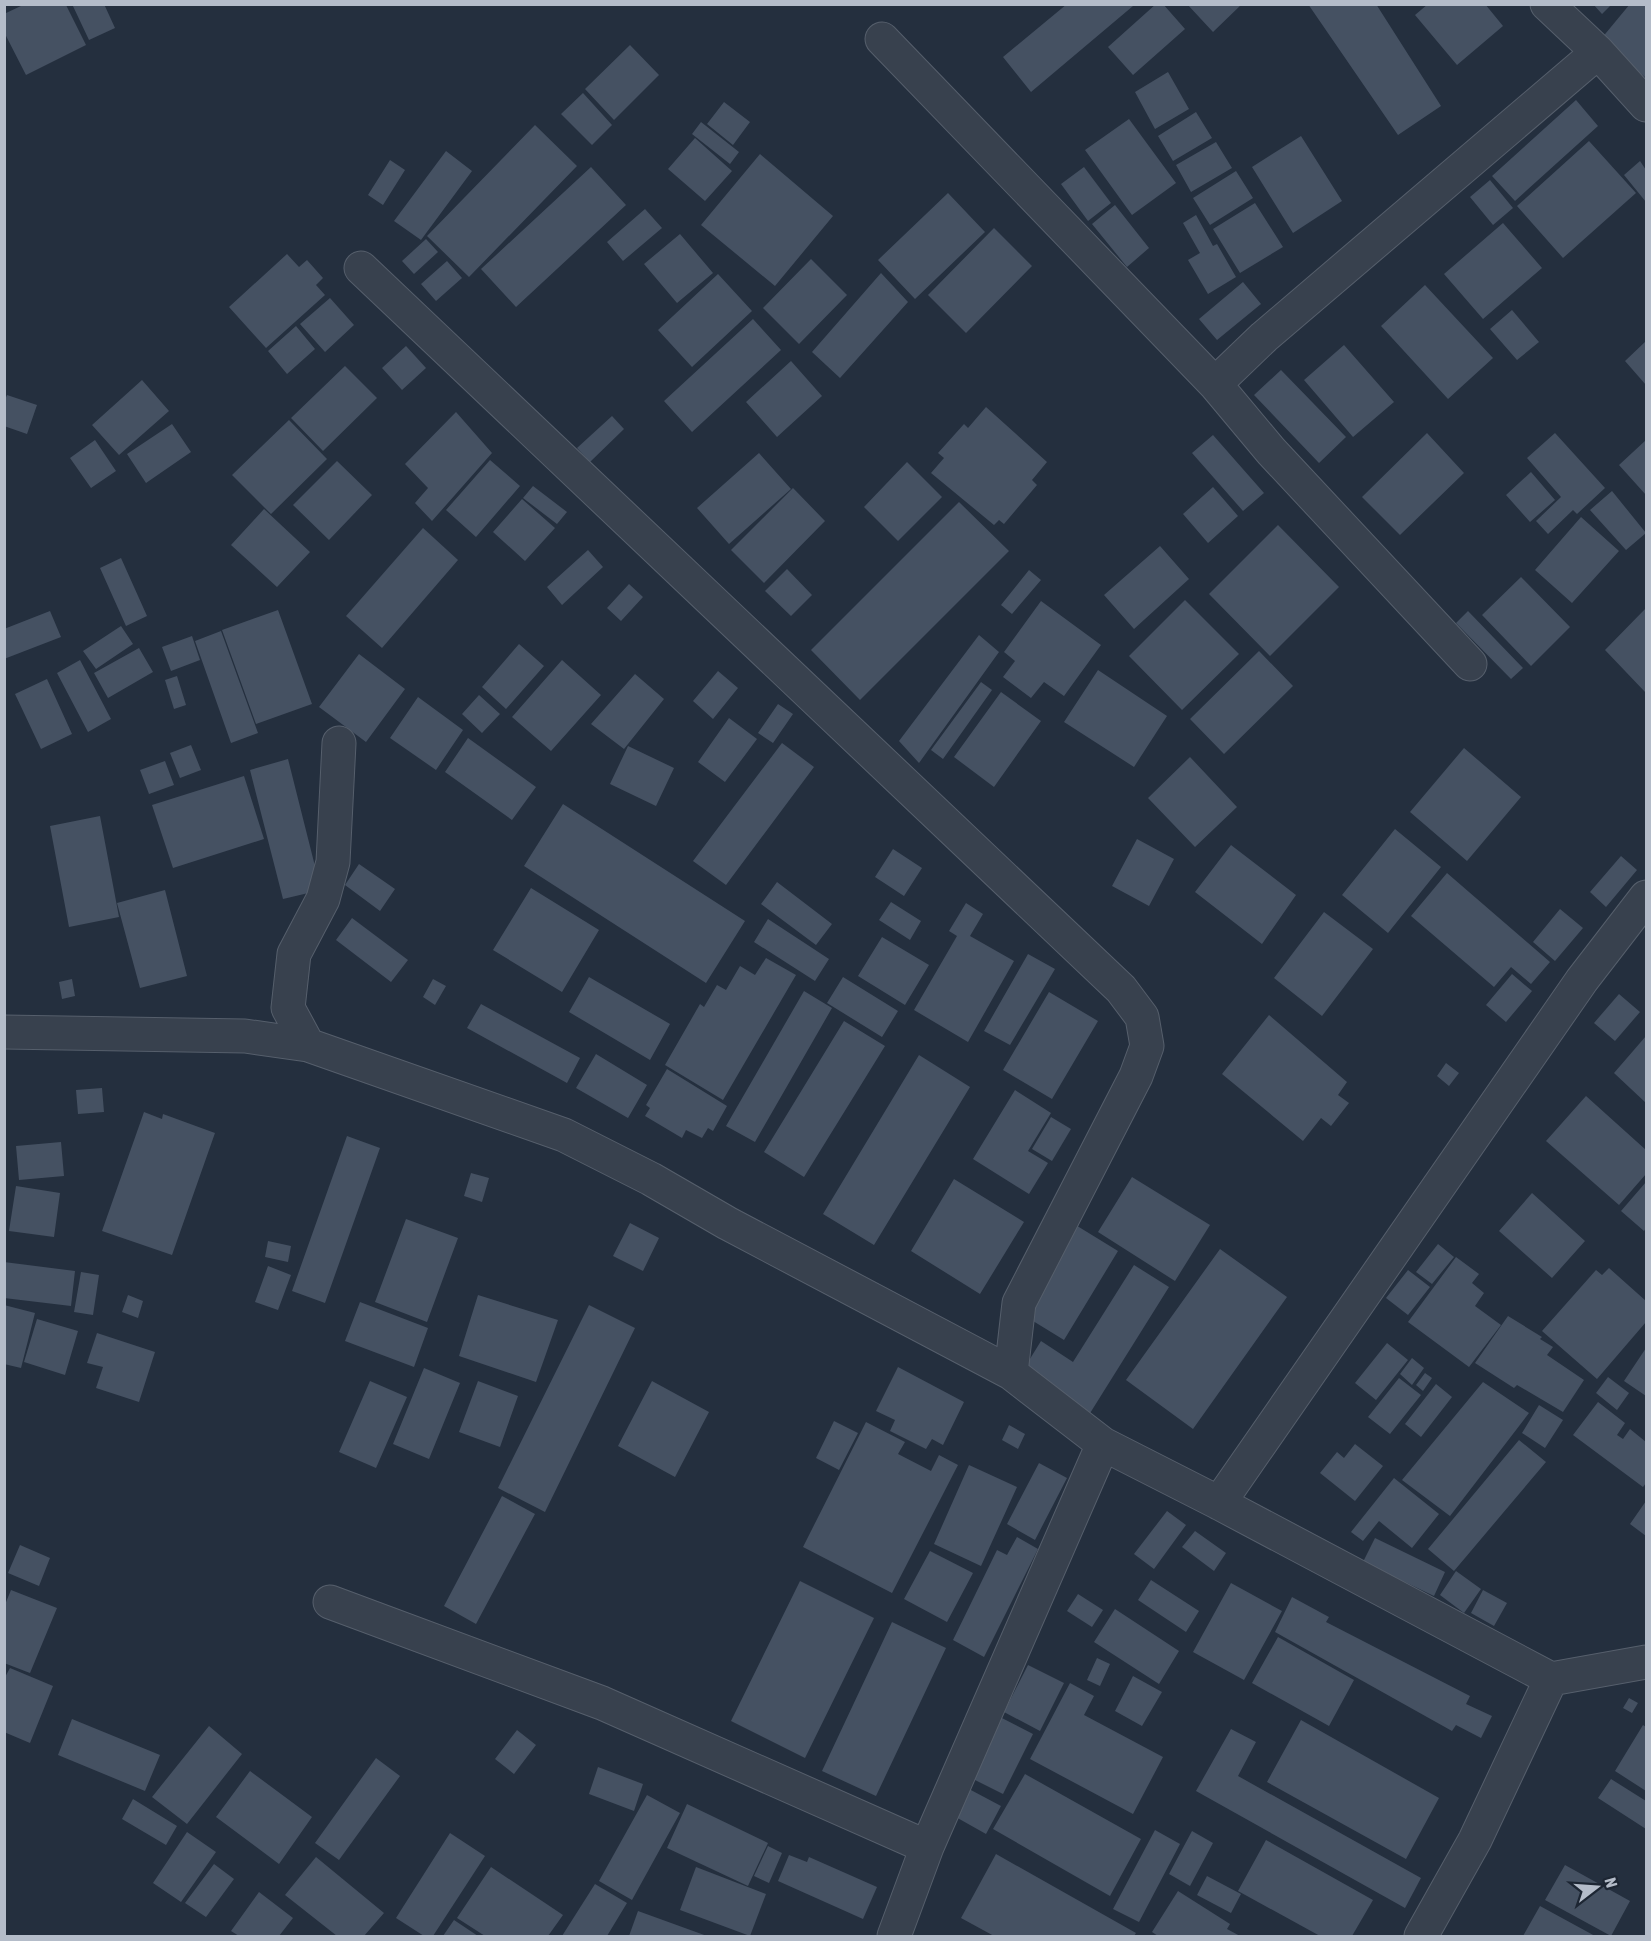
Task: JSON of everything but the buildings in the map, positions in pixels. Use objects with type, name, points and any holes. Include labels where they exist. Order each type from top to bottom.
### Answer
[{"type":"street","points":[[1546,4],[1598,52],[1647,105]]},
{"type":"street","points":[[882,39],[1215,384],[1271,451],[1470,664]]},
{"type":"street","points":[[1215,384],[1264,337],[1598,52]]},
{"type":"street","points":[[361,268],[1113,981],[1142,1017],[1147,1046],[1136,1076],[1019,1303],[1011,1373]]},
{"type":"street","points":[[308,1045],[288,1008],[294,954],[322,899],[333,862],[339,743]]},
{"type":"street","points":[[1219,1503],[1582,980],[1647,897]]},
{"type":"street","points":[[4,1032],[245,1036],[308,1045],[564,1135],[651,1179],[727,1223],[1011,1373],[1103,1444],[1551,1679],[1647,1662]]},
{"type":"street","points":[[894,1936],[927,1847],[1103,1444]]},
{"type":"street","points":[[330,1602],[602,1703],[927,1847]]},
{"type":"street","points":[[1421,1936],[1475,1840],[1551,1679]]}]
